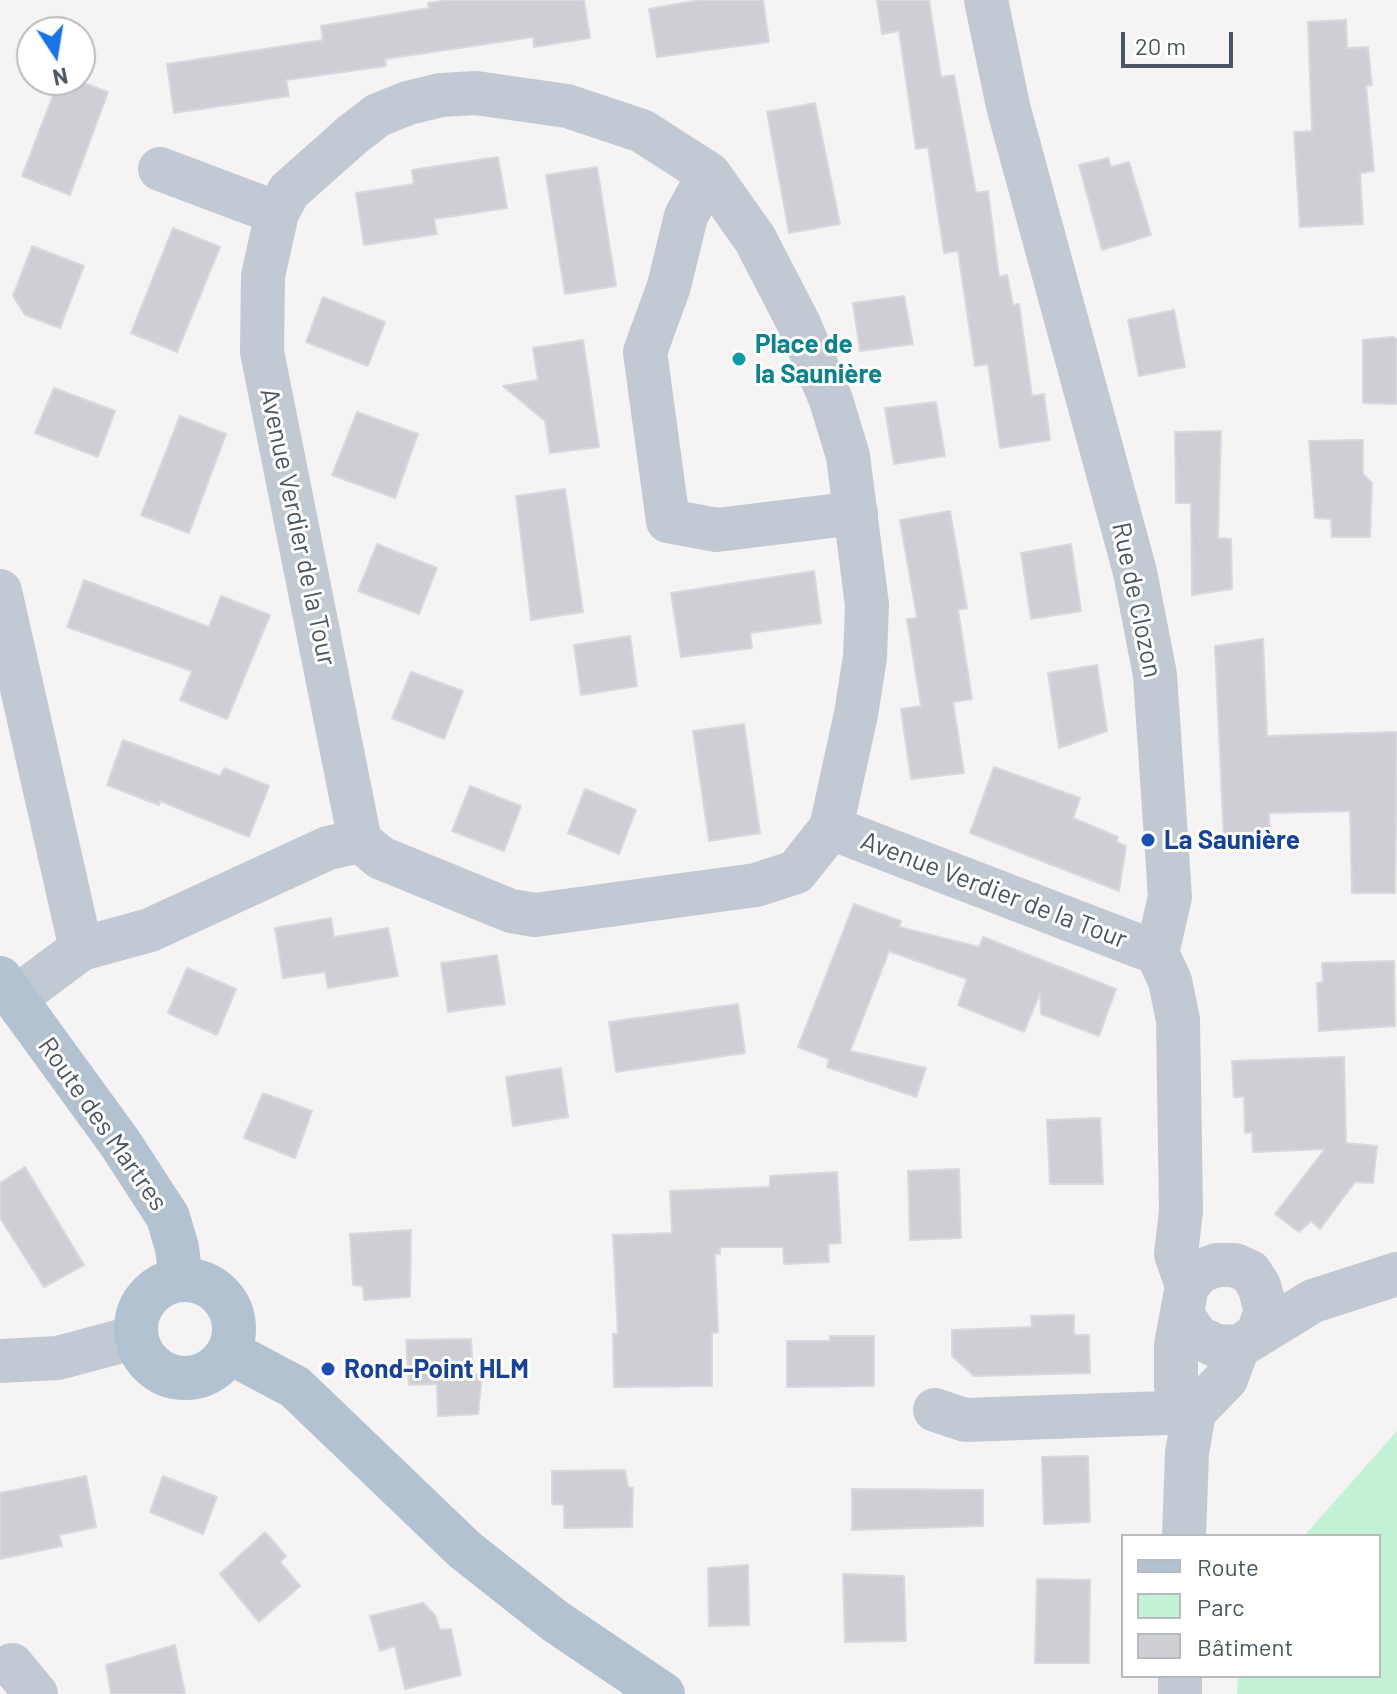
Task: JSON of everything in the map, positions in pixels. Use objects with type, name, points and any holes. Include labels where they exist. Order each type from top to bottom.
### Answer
[{"type":"main road","name":"Route des Martres","points":[[8,988],[120,1143],[168,1217],[177,1248],[181,1280]]},
{"type":"main road","points":[[181,1280],[196,1280],[222,1295],[234,1323],[229,1352],[207,1373],[192,1378],[177,1377],[150,1364],[136,1337],[142,1305],[165,1284],[181,1280]]},
{"type":"main road","points":[[229,1352],[295,1387],[465,1550],[555,1621],[663,1694]]},
{"type":"street","name":"Rue de Clozon","points":[[986,0],[1008,106],[1135,572],[1155,675],[1170,897],[1157,953]]},
{"type":"street","name":"Avenue Verdier de la Tour","points":[[476,93],[567,106],[642,131],[709,174],[755,239],[799,324],[831,400],[848,456],[867,605],[865,657],[831,828],[796,872],[756,885],[535,915],[511,911],[381,858],[360,841],[262,352],[263,276],[277,213],[289,191],[378,115],[441,95],[476,93]]},
{"type":"street","points":[[160,169],[277,213]]},
{"type":"street","points":[[709,174],[686,216],[669,286],[645,352],[668,521],[717,530],[856,513]]},
{"type":"street","points":[[0,591],[81,949]]},
{"type":"street","name":"Avenue Verdier de la Tour","points":[[831,828],[1157,953]]},
{"type":"street","points":[[8,988],[81,949],[150,930],[328,848],[360,841]]},
{"type":"street","points":[[1157,953],[1170,981],[1178,1020],[1181,1211],[1176,1254],[1185,1301],[1197,1337],[1217,1346],[1248,1340],[1313,1301],[1397,1274]]},
{"type":"street","points":[[1181,1211],[1259,1286],[1266,1311],[1226,1379],[1194,1412],[1187,1453],[1184,1534]]},
{"type":"street","points":[[1194,1412],[1176,1386],[1176,1345],[1185,1301],[1200,1271],[1217,1265],[1320,1281],[1397,1259]]},
{"type":"street","points":[[0,1361],[58,1358],[136,1337]]},
{"type":"street","points":[[935,1410],[965,1420],[1194,1412]]},
{"type":"green space","points":[[1397,1431],[1397,1694],[1237,1694],[1238,1678],[1381,1678],[1381,1534],[1306,1534]]},
{"type":"building","points":[[448,0],[584,0],[590,38],[534,47],[533,37],[385,59],[386,66],[286,80],[289,96],[174,113],[167,64],[323,40],[321,26],[429,8],[428,3]]},
{"type":"building","points":[[700,0],[763,0],[769,42],[657,57],[649,9]]},
{"type":"building","points":[[877,0],[929,0],[941,77],[954,75],[976,193],[988,191],[999,277],[1007,275],[1013,305],[1019,304],[1032,396],[1044,394],[1050,440],[1000,448],[988,364],[975,366],[958,251],[944,253],[928,147],[916,149],[899,31],[882,34]]},
{"type":"building","points":[[1346,20],[1347,48],[1368,47],[1372,85],[1366,86],[1374,171],[1360,173],[1363,224],[1300,227],[1294,132],[1312,131],[1308,22]]},
{"type":"building","points":[[96,88],[108,92],[70,195],[22,176],[53,96],[96,96]]},
{"type":"building","points":[[815,103],[840,224],[789,233],[767,112]]},
{"type":"building","points":[[498,157],[507,208],[434,219],[437,234],[364,245],[356,193],[414,184],[412,170]]},
{"type":"building","points":[[1108,158],[1111,167],[1129,162],[1151,235],[1102,250],[1079,165]]},
{"type":"building","points":[[597,167],[616,286],[565,294],[546,175]]},
{"type":"building","points":[[173,228],[220,247],[177,352],[131,333]]},
{"type":"building","points":[[32,246],[84,266],[60,328],[25,315],[13,296]]},
{"type":"building","points":[[904,296],[913,344],[860,351],[853,303]]},
{"type":"building","points":[[323,297],[385,322],[368,366],[306,342]]},
{"type":"building","points":[[1174,310],[1185,367],[1139,376],[1128,320]]},
{"type":"building","points":[[1397,339],[1397,404],[1363,403],[1363,340]]},
{"type":"building","points":[[583,340],[599,447],[550,453],[545,421],[503,386],[538,380],[533,348]]},
{"type":"building","points":[[54,388],[115,411],[98,457],[35,433]]},
{"type":"building","points":[[936,402],[945,456],[894,464],[885,408]]},
{"type":"building","points":[[357,412],[418,434],[395,498],[332,475]]},
{"type":"building","points":[[180,416],[226,434],[189,533],[141,515]]},
{"type":"building","points":[[1221,431],[1218,538],[1231,539],[1232,589],[1192,595],[1191,503],[1176,503],[1175,432]]},
{"type":"building","points":[[1363,440],[1363,474],[1372,483],[1370,537],[1332,537],[1331,519],[1315,518],[1309,441]]},
{"type":"building","points":[[565,489],[583,612],[531,620],[516,496]]},
{"type":"building","points":[[950,511],[967,608],[958,610],[972,699],[953,702],[964,773],[911,779],[901,709],[921,706],[907,619],[917,618],[900,520]]},
{"type":"building","points":[[377,544],[437,568],[419,614],[358,591]]},
{"type":"building","points":[[1071,544],[1081,611],[1031,619],[1021,553]]},
{"type":"building","points":[[814,571],[821,623],[750,633],[752,648],[681,657],[671,593]]},
{"type":"building","points":[[84,580],[209,627],[221,596],[270,615],[227,719],[180,700],[192,671],[67,627]]},
{"type":"building","points":[[630,636],[637,686],[581,695],[574,645]]},
{"type":"building","points":[[1263,639],[1267,736],[1397,732],[1395,893],[1352,893],[1350,811],[1269,813],[1270,838],[1224,842],[1215,646]]},
{"type":"building","points":[[1097,665],[1107,731],[1059,748],[1048,673]]},
{"type":"building","points":[[411,672],[463,691],[444,739],[392,718]]},
{"type":"building","points":[[744,724],[760,833],[709,841],[693,731]]},
{"type":"building","points":[[123,740],[220,776],[224,768],[269,786],[249,837],[160,801],[159,805],[107,785]]},
{"type":"building","points":[[994,767],[1080,798],[1073,818],[1118,837],[1116,842],[1126,846],[1119,891],[970,833]]},
{"type":"building","points":[[470,786],[521,806],[504,851],[452,831]]},
{"type":"building","points":[[585,789],[636,810],[619,854],[568,833]]},
{"type":"building","points":[[854,904],[901,921],[899,927],[979,947],[983,937],[1116,989],[1099,1036],[1041,1014],[1040,993],[1024,1032],[958,1005],[967,979],[889,951],[850,1051],[926,1068],[916,1097],[827,1067],[829,1059],[798,1047]]},
{"type":"building","points":[[331,918],[334,937],[388,928],[398,976],[328,988],[325,972],[283,978],[275,928]]},
{"type":"building","points":[[497,955],[505,1004],[448,1012],[441,963]]},
{"type":"building","points":[[1394,961],[1395,1026],[1319,1031],[1317,983],[1323,982],[1322,963]]},
{"type":"building","points":[[187,968],[236,989],[217,1035],[168,1013]]},
{"type":"building","points":[[738,1004],[745,1053],[616,1072],[609,1022]]},
{"type":"building","points":[[1344,1057],[1346,1143],[1377,1146],[1373,1183],[1355,1182],[1320,1229],[1311,1221],[1299,1232],[1275,1214],[1325,1149],[1253,1152],[1252,1132],[1245,1133],[1244,1097],[1234,1097],[1232,1061]]},
{"type":"building","points":[[561,1068],[568,1117],[513,1126],[506,1077]]},
{"type":"building","points":[[263,1093],[312,1111],[295,1158],[244,1138]]},
{"type":"building","points":[[1100,1118],[1103,1184],[1050,1184],[1047,1120]]},
{"type":"building","points":[[25,1167],[84,1265],[44,1287],[0,1218],[0,1183]]},
{"type":"building","points":[[959,1169],[961,1238],[910,1240],[908,1171]]},
{"type":"building","points":[[837,1172],[841,1243],[828,1244],[829,1262],[784,1264],[783,1247],[720,1247],[720,1254],[715,1254],[718,1332],[712,1333],[712,1386],[614,1387],[613,1334],[618,1334],[613,1235],[672,1233],[670,1191],[770,1187],[770,1176]]},
{"type":"building","points":[[411,1230],[410,1297],[364,1300],[363,1286],[353,1285],[350,1234]]},
{"type":"building","points":[[1074,1315],[1074,1335],[1089,1335],[1090,1373],[974,1376],[952,1356],[952,1330],[1032,1327],[1031,1316]]},
{"type":"building","points":[[830,1336],[874,1336],[874,1386],[787,1387],[787,1341],[830,1341]]},
{"type":"building","points":[[471,1339],[473,1374],[482,1375],[478,1414],[438,1416],[437,1384],[409,1385],[406,1340]]},
{"type":"building","points":[[1088,1456],[1090,1522],[1044,1524],[1042,1457]]},
{"type":"building","points":[[625,1470],[628,1487],[633,1488],[632,1527],[564,1528],[564,1505],[552,1504],[552,1471]]},
{"type":"building","points":[[86,1476],[96,1527],[59,1535],[62,1546],[0,1559],[0,1493]]},
{"type":"building","points":[[163,1476],[217,1497],[203,1534],[150,1512]]},
{"type":"building","points":[[852,1489],[983,1490],[983,1526],[852,1530]]},
{"type":"building","points":[[265,1532],[286,1556],[280,1562],[300,1586],[259,1622],[220,1574]]},
{"type":"building","points":[[748,1565],[749,1625],[709,1626],[708,1568]]},
{"type":"building","points":[[843,1574],[904,1576],[906,1641],[845,1642]]},
{"type":"building","points":[[1037,1579],[1090,1580],[1089,1663],[1035,1663]]},
{"type":"building","points":[[423,1603],[435,1615],[440,1630],[451,1629],[461,1675],[405,1689],[395,1646],[380,1651],[370,1616]]},
{"type":"building","points":[[175,1645],[185,1694],[111,1694],[106,1665]]},
{"type":"place","name":"Place de la Saunière","points":[[739,359]]},
{"type":"place","name":"La Saunière","points":[[1148,840]]},
{"type":"place","name":"Rond-Point HLM","points":[[328,1369]]}]
